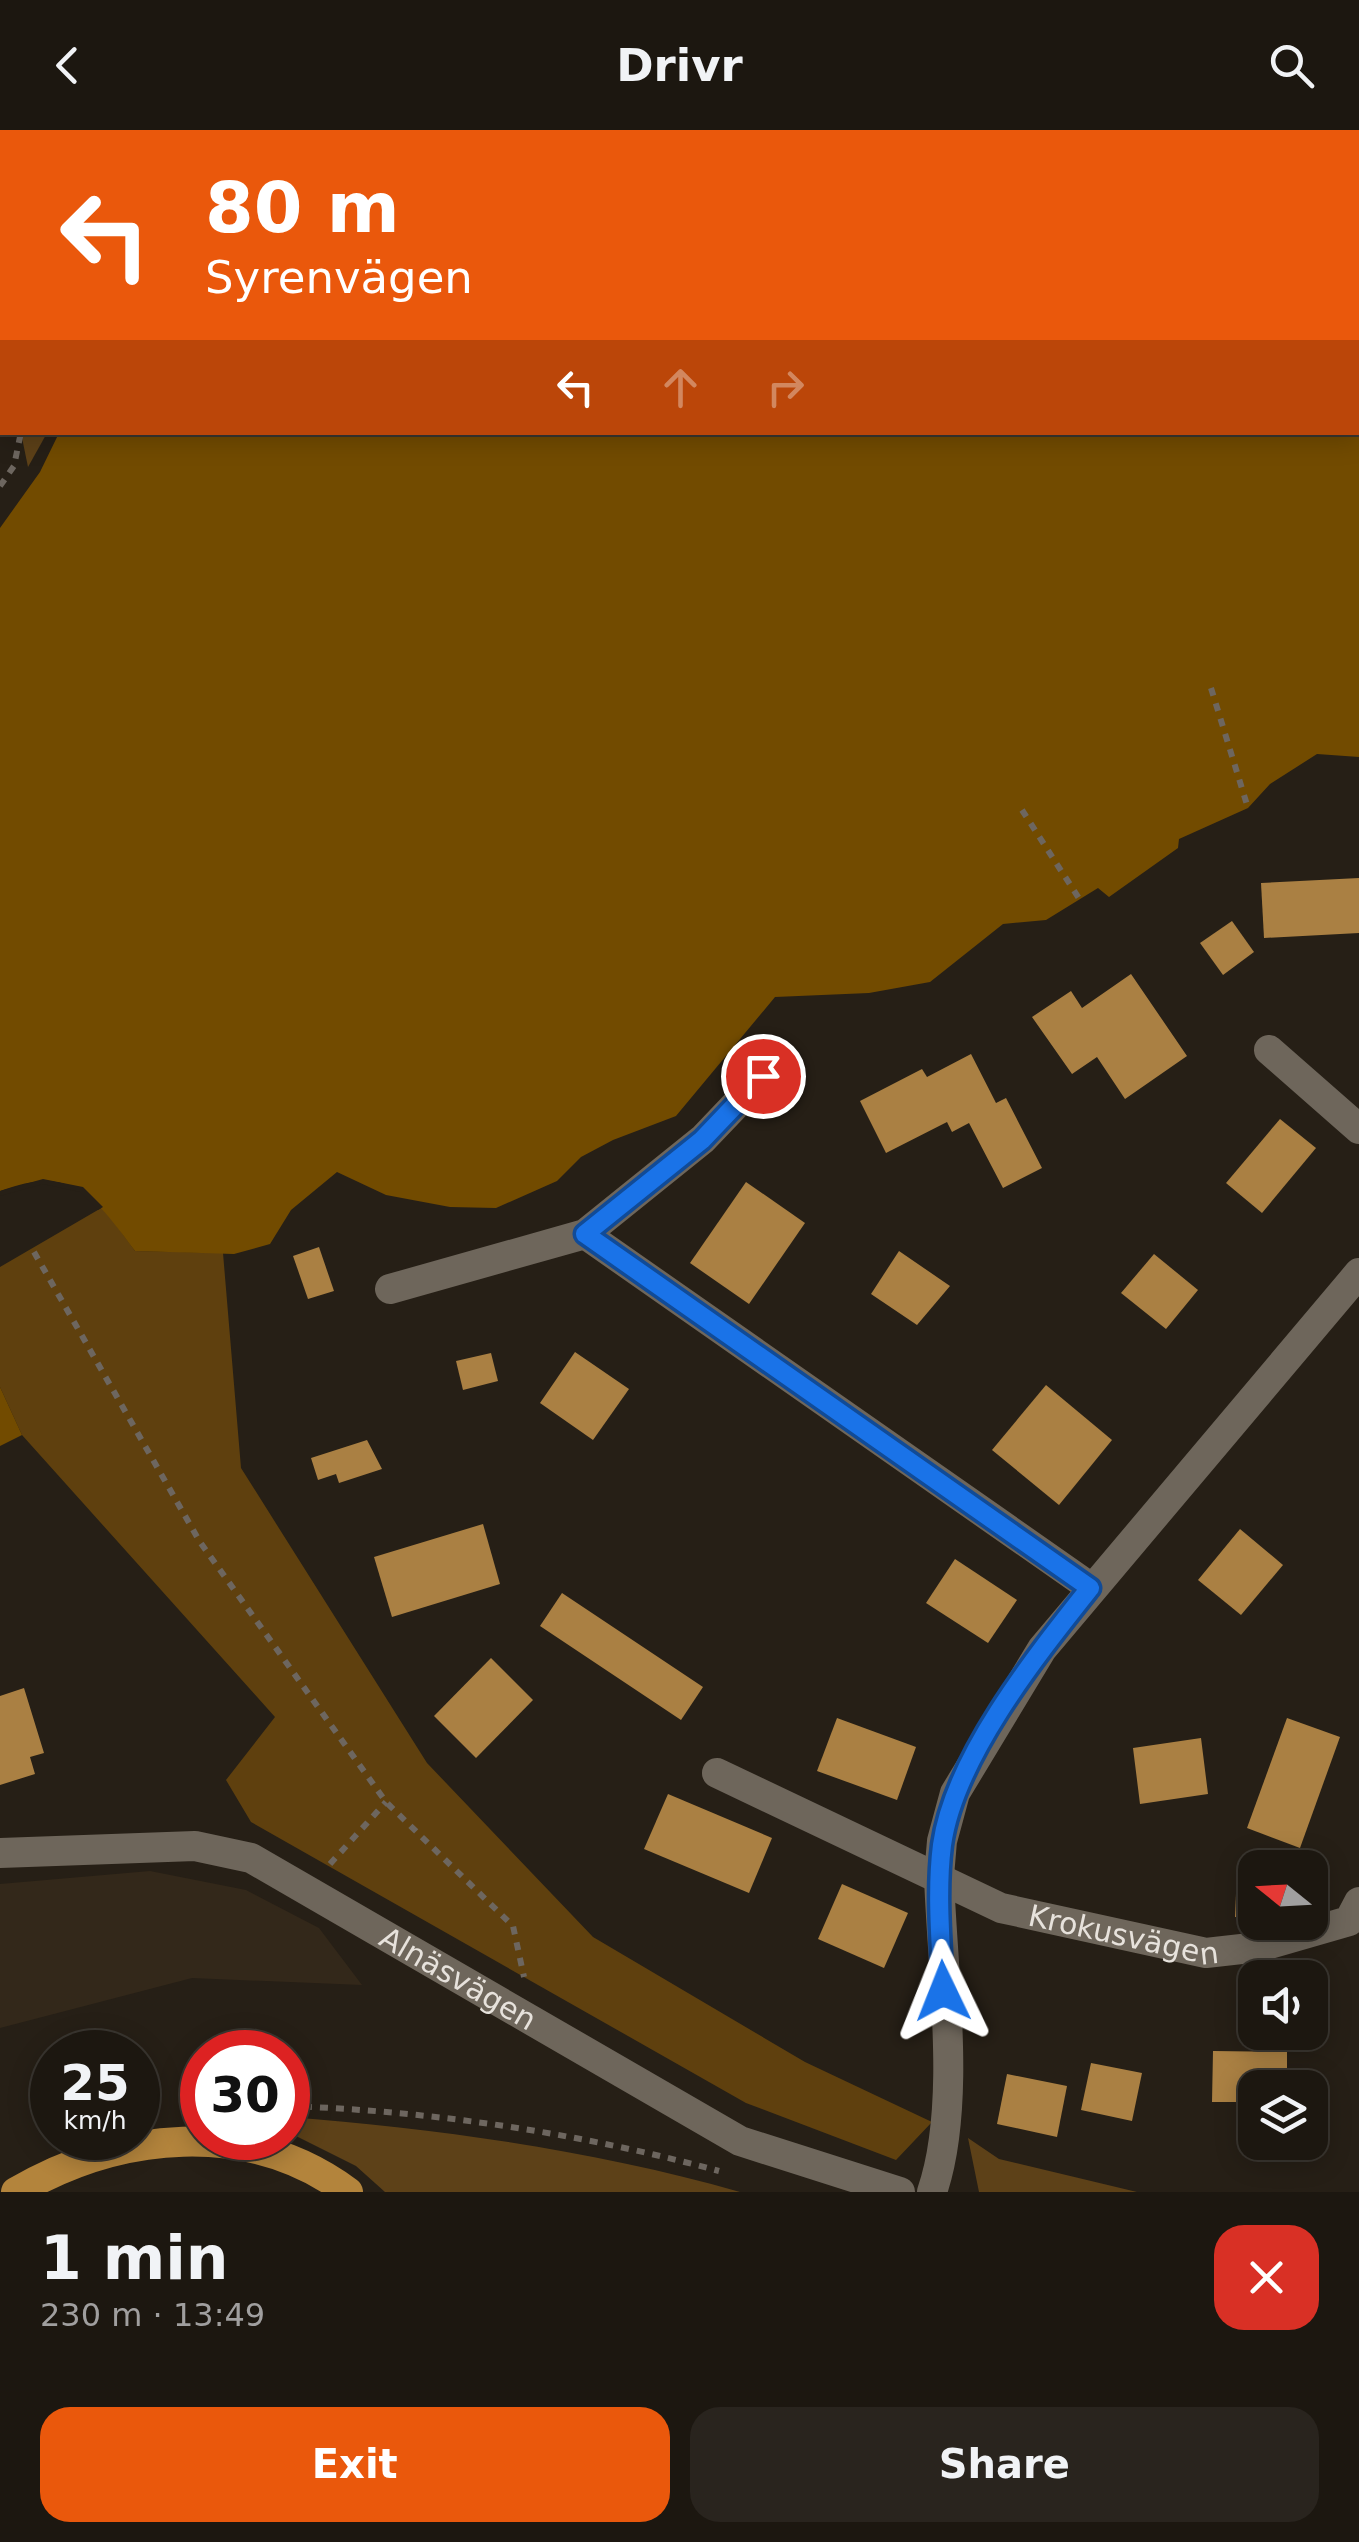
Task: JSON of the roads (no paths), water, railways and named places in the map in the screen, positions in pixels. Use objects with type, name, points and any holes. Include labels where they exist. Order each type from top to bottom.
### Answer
[{"type":"highway","points":[[16,2192],[52,2170],[152,2141],[218,2142],[250,2148],[310,2169],[348,2192]]},
{"type":"street","points":[[1269,1050],[1359,1129]]},
{"type":"street","points":[[390,1289],[585,1234],[702,1140],[763,1076]]},
{"type":"street","points":[[585,1234],[1090,1588]]},
{"type":"street","points":[[932,2192],[941,2166],[947,2106],[939,1876],[956,1793],[1042,1649],[1359,1274]]},
{"type":"street","name":"Krokusvägen","points":[[717,1773],[1001,1908],[1206,1953],[1258,1947],[1356,1916]]},
{"type":"street","name":"Alnäsvägen","points":[[0,1853],[194,1846],[251,1858],[740,2142],[900,2192]]}]
